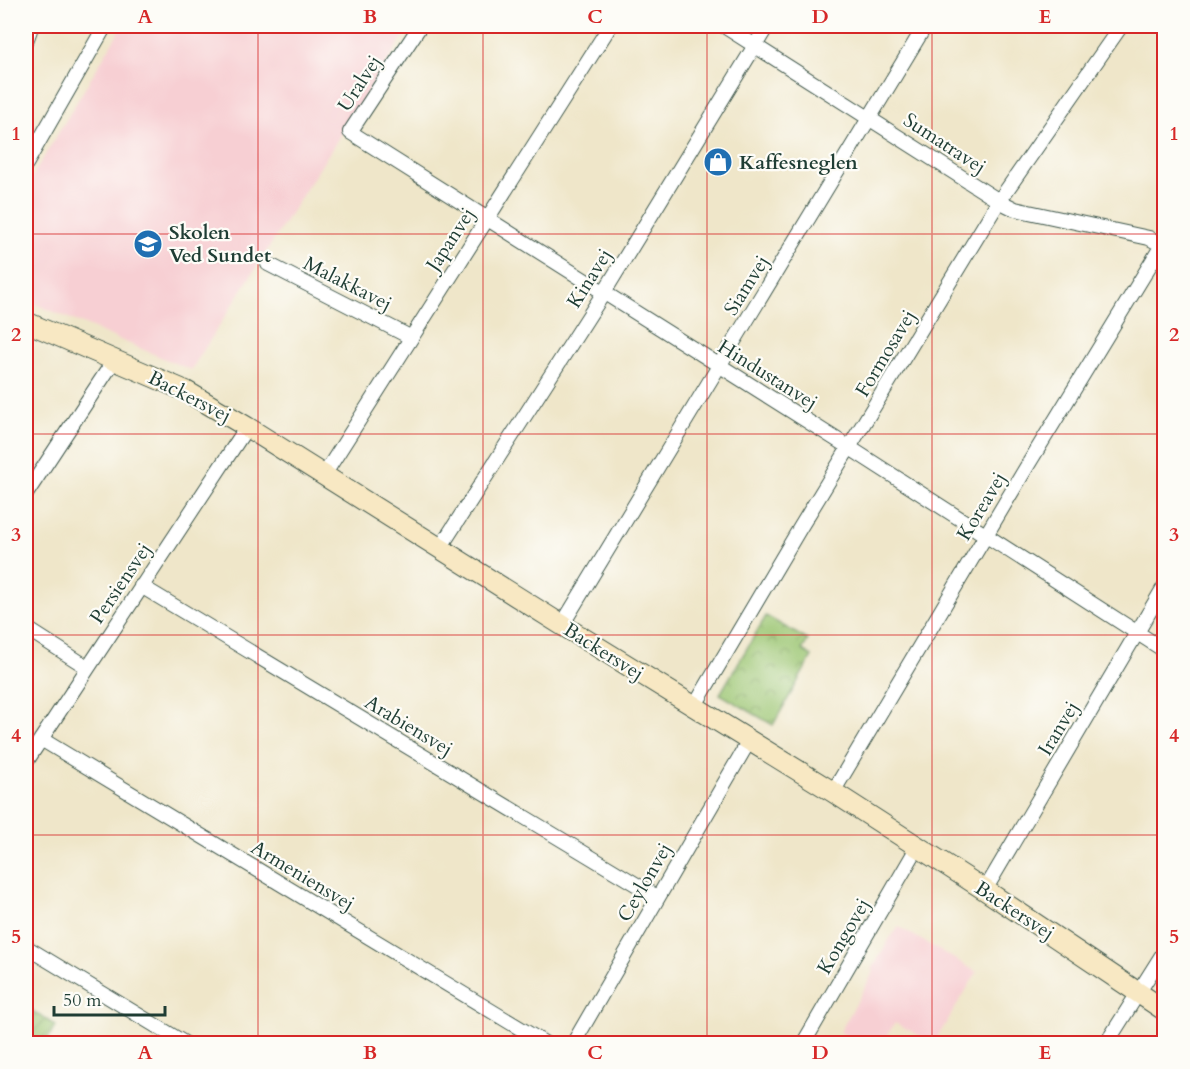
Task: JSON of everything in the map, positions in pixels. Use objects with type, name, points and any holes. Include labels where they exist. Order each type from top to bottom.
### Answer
[{"type":"street","points":[[26,41],[30,26]]},
{"type":"street","points":[[26,164],[105,26]]},
{"type":"street","name":"Uralvej","points":[[350,132],[420,26]]},
{"type":"street","name":"Japanvej","points":[[324,475],[610,26]]},
{"type":"street","name":"Sumatravej","points":[[724,26],[1015,209],[1149,238],[1164,244]]},
{"type":"street","name":"Kinavej","points":[[440,548],[603,294],[767,26]]},
{"type":"street","name":"Siamvej","points":[[562,625],[925,26]]},
{"type":"street","name":"Formosavej","points":[[694,707],[999,201],[1121,26]]},
{"type":"street","name":"Hindustanvej","points":[[350,132],[850,448],[1164,650]]},
{"type":"street","name":"Koreavej","points":[[833,792],[1164,244]]},
{"type":"street","name":"Malakkavej","points":[[268,264],[410,337]]},
{"type":"street","name":"Backersvej","points":[[26,322],[186,391],[247,427],[833,792],[985,890],[1164,1011]]},
{"type":"street","points":[[26,494],[114,359]]},
{"type":"street","name":"Persiensvej","points":[[26,762],[247,427]]},
{"type":"street","name":"Arabiensvej","points":[[141,586],[657,897]]},
{"type":"street","name":"Iranvej","points":[[985,890],[1164,587]]},
{"type":"street","points":[[26,628],[87,667]]},
{"type":"street","name":"Armeniensvej","points":[[41,740],[546,1044]]},
{"type":"street","name":"Ceylonvej","points":[[573,1044],[749,741]]},
{"type":"street","name":"Kongovej","points":[[803,1044],[917,848]]},
{"type":"street","points":[[26,947],[186,1044]]},
{"type":"street","points":[[1106,1044],[1164,952]]},
{"type":"shaded area","name":"Skolen Ved Sundet","points":[[122,26],[410,26],[191,370],[26,300],[26,187]]},
{"type":"shaded area","points":[[899,927],[977,972],[934,1043],[895,1023],[882,1043],[859,1043],[840,1032],[874,971],[872,969]]},
{"type":"green space","points":[[766,616],[808,640],[802,650],[812,656],[773,725],[720,694]]},
{"type":"green space","points":[[26,1007],[56,1026],[45,1043],[26,1043]]},
{"type":"place","name":"Kaffesneglen","points":[[718,162]]},
{"type":"place","name":"Skolen Ved Sundet","points":[[148,244]]}]
